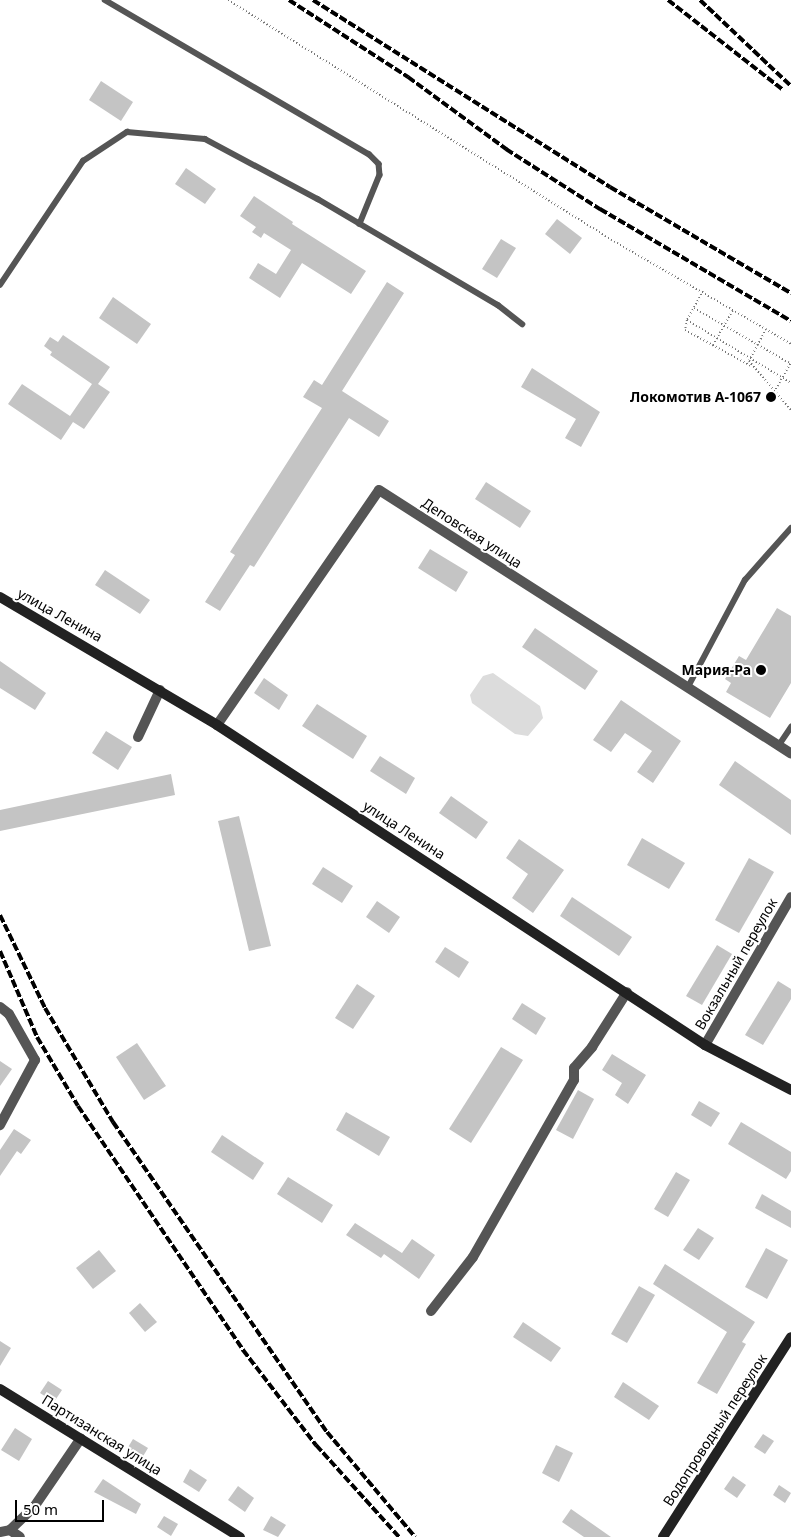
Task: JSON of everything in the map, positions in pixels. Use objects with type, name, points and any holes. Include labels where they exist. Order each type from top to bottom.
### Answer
[{"type":"main road","name":"улица Ленина","points":[[0,597],[217,725],[705,1044],[791,1090]]},
{"type":"main road","name":"Водопроводный переулок","points":[[663,1537],[791,1337]]},
{"type":"main road","name":"Партизанская улица","points":[[0,1388],[240,1537]]},
{"type":"street","name":"Деповская улица","points":[[217,725],[379,490],[791,753]]},
{"type":"street","points":[[138,737],[160,690]]},
{"type":"street","name":"Вокзальный переулок","points":[[705,1044],[791,897]]},
{"type":"street","points":[[431,1311],[473,1257],[574,1080],[574,1068],[592,1047],[626,992]]},
{"type":"street","points":[[0,1007],[9,1014],[35,1060],[0,1124]]},
{"type":"street","points":[[20,1537],[5,1531],[34,1508],[81,1438]]},
{"type":"lane","points":[[105,0],[369,154],[380,164],[380,176],[360,224]]},
{"type":"lane","points":[[0,285],[83,161],[127,132],[205,139],[360,224],[498,305],[522,324]]},
{"type":"lane","points":[[688,688],[744,580],[791,528]]},
{"type":"lane","points":[[779,745],[791,727]]},
{"type":"path","points":[[228,0],[605,236],[791,344]]},
{"type":"path","points":[[703,292],[687,320],[685,330],[753,367],[791,410]]},
{"type":"path","points":[[694,308],[791,363],[774,392]]},
{"type":"path","points":[[713,345],[733,309]]},
{"type":"path","points":[[687,320],[791,383]]},
{"type":"path","points":[[753,367],[750,358],[766,329]]},
{"type":"shaded area","points":[[493,673],[540,706],[543,718],[528,736],[515,734],[472,703],[470,695],[483,676]]},
{"type":"building","points":[[101,81],[133,102],[121,121],[89,100]]},
{"type":"building","points":[[186,168],[216,189],[205,204],[175,184]]},
{"type":"building","points":[[254,196],[293,222],[292,224],[366,271],[351,294],[302,263],[280,298],[249,278],[258,263],[276,274],[291,250],[264,233],[261,238],[252,232],[256,227],[240,216]]},
{"type":"building","points":[[557,219],[582,238],[570,254],[545,234]]},
{"type":"building","points":[[501,239],[516,248],[497,278],[482,269]]},
{"type":"building","points":[[387,282],[404,293],[342,391],[389,421],[379,437],[349,418],[254,567],[250,565],[220,611],[205,602],[235,555],[230,552],[322,408],[303,397],[314,380],[322,385]]},
{"type":"building","points":[[113,297],[151,324],[137,344],[99,318]]},
{"type":"building","points":[[63,335],[110,367],[98,384],[110,392],[84,429],[73,422],[61,440],[8,404],[22,384],[70,416],[92,384],[50,355],[52,352],[44,346],[50,337],[58,342]]},
{"type":"building","points":[[532,368],[600,412],[581,447],[565,438],[576,419],[521,387]]},
{"type":"building","points":[[486,482],[531,511],[520,528],[475,499]]},
{"type":"building","points":[[430,549],[468,572],[456,592],[418,568]]},
{"type":"building","points":[[105,570],[150,600],[140,614],[95,585]]},
{"type":"building","name":"Мария-Ра","points":[[777,608],[791,616],[791,683],[770,718],[726,692],[731,683],[725,679],[739,656],[746,660]]},
{"type":"building","points":[[535,628],[598,671],[585,690],[522,647]]},
{"type":"building","points":[[0,661],[46,693],[35,710],[0,688]]},
{"type":"building","points":[[264,678],[288,695],[279,710],[254,693]]},
{"type":"building","points":[[621,700],[681,741],[653,783],[637,772],[652,751],[625,733],[611,752],[593,740]]},
{"type":"building","points":[[317,704],[367,736],[353,759],[302,726]]},
{"type":"building","points":[[106,731],[132,747],[118,770],[92,753]]},
{"type":"building","points":[[380,756],[415,778],[406,794],[370,771]]},
{"type":"building","points":[[735,761],[791,800],[791,835],[719,785]]},
{"type":"building","points":[[171,774],[175,795],[0,831],[0,810]]},
{"type":"building","points":[[451,796],[488,822],[476,839],[439,813]]},
{"type":"building","points":[[239,816],[271,946],[249,951],[218,821]]},
{"type":"building","points":[[642,838],[685,863],[669,889],[627,865]]},
{"type":"building","points":[[519,839],[564,870],[533,913],[512,898],[528,874],[506,858]]},
{"type":"building","points":[[749,858],[774,872],[739,933],[715,920]]},
{"type":"building","points":[[323,867],[353,886],[342,903],[312,884]]},
{"type":"building","points":[[572,897],[632,937],[619,956],[560,916]]},
{"type":"building","points":[[377,901],[400,917],[389,933],[366,917]]},
{"type":"building","points":[[717,945],[732,954],[702,1005],[686,996]]},
{"type":"building","points":[[445,947],[469,962],[459,978],[435,962]]},
{"type":"building","points":[[778,981],[791,989],[791,999],[763,1045],[745,1035]]},
{"type":"building","points":[[357,984],[375,996],[353,1029],[335,1018]]},
{"type":"building","points":[[522,1003],[546,1018],[536,1035],[512,1019]]},
{"type":"building","points":[[137,1043],[166,1086],[144,1100],[116,1057]]},
{"type":"building","points":[[501,1047],[523,1060],[471,1143],[449,1129]]},
{"type":"building","points":[[612,1054],[646,1075],[628,1104],[615,1095],[622,1083],[602,1070]]},
{"type":"building","points":[[0,1061],[12,1069],[0,1086]]},
{"type":"building","points":[[578,1090],[594,1099],[573,1139],[556,1130]]},
{"type":"building","points":[[699,1101],[720,1113],[711,1127],[691,1115]]},
{"type":"building","points":[[346,1112],[390,1137],[379,1156],[336,1130]]},
{"type":"building","points":[[741,1122],[791,1152],[791,1171],[786,1179],[728,1144]]},
{"type":"building","points":[[14,1129],[31,1140],[21,1154],[17,1151],[0,1176],[0,1150]]},
{"type":"building","points":[[222,1135],[264,1163],[253,1180],[211,1152]]},
{"type":"building","points":[[676,1172],[690,1180],[668,1217],[654,1209]]},
{"type":"building","points":[[288,1177],[333,1205],[322,1223],[277,1194]]},
{"type":"building","points":[[762,1194],[791,1211],[791,1228],[755,1208]]},
{"type":"building","points":[[355,1223],[402,1253],[412,1239],[435,1255],[419,1279],[384,1254],[381,1258],[346,1235]]},
{"type":"building","points":[[698,1228],[714,1238],[699,1260],[683,1250]]},
{"type":"building","points":[[766,1248],[788,1260],[767,1299],[745,1287]]},
{"type":"building","points":[[99,1250],[116,1271],[93,1289],[76,1268]]},
{"type":"building","points":[[665,1264],[755,1322],[742,1342],[746,1344],[717,1394],[697,1383],[727,1332],[653,1284]]},
{"type":"building","points":[[639,1286],[655,1295],[627,1343],[611,1334]]},
{"type":"building","points":[[140,1303],[157,1322],[145,1332],[129,1313]]},
{"type":"building","points":[[523,1322],[561,1348],[551,1362],[513,1337]]},
{"type":"building","points":[[0,1341],[11,1348],[0,1366]]},
{"type":"building","points":[[48,1381],[62,1390],[54,1402],[40,1393]]},
{"type":"building","points":[[623,1382],[659,1406],[649,1420],[614,1397]]},
{"type":"building","points":[[15,1428],[32,1439],[19,1461],[1,1450]]},
{"type":"building","points":[[763,1434],[774,1441],[765,1454],[754,1447]]},
{"type":"building","points":[[133,1439],[148,1448],[142,1458],[127,1449]]},
{"type":"building","points":[[556,1445],[573,1453],[559,1482],[542,1473]]},
{"type":"building","points":[[190,1469],[207,1480],[199,1492],[183,1482]]},
{"type":"building","points":[[733,1476],[746,1485],[737,1498],[724,1489]]},
{"type":"building","points":[[103,1479],[141,1504],[136,1514],[94,1492]]},
{"type":"building","points":[[779,1485],[791,1493],[785,1503],[773,1495]]},
{"type":"building","points":[[238,1486],[254,1498],[245,1512],[228,1500]]},
{"type":"building","points":[[571,1509],[611,1537],[584,1537],[562,1522]]},
{"type":"building","points":[[164,1516],[178,1524],[171,1536],[157,1527]]},
{"type":"building","points":[[271,1516],[286,1525],[278,1537],[263,1530]]},
{"type":"railway","points":[[289,0],[408,77],[506,149],[600,209],[791,321]]},
{"type":"railway","points":[[313,0],[610,187],[791,293]]},
{"type":"railway","points":[[668,0],[783,90]]},
{"type":"railway","points":[[700,0],[791,86]]},
{"type":"railway","points":[[0,915],[45,1008],[113,1122],[327,1432],[415,1537]]},
{"type":"railway","points":[[0,951],[37,1037],[78,1106],[243,1350],[316,1445],[399,1537]]},
{"type":"place","name":"Локомотив А-1067","points":[[771,397]]},
{"type":"place","name":"Мария-Ра","points":[[761,670]]}]
